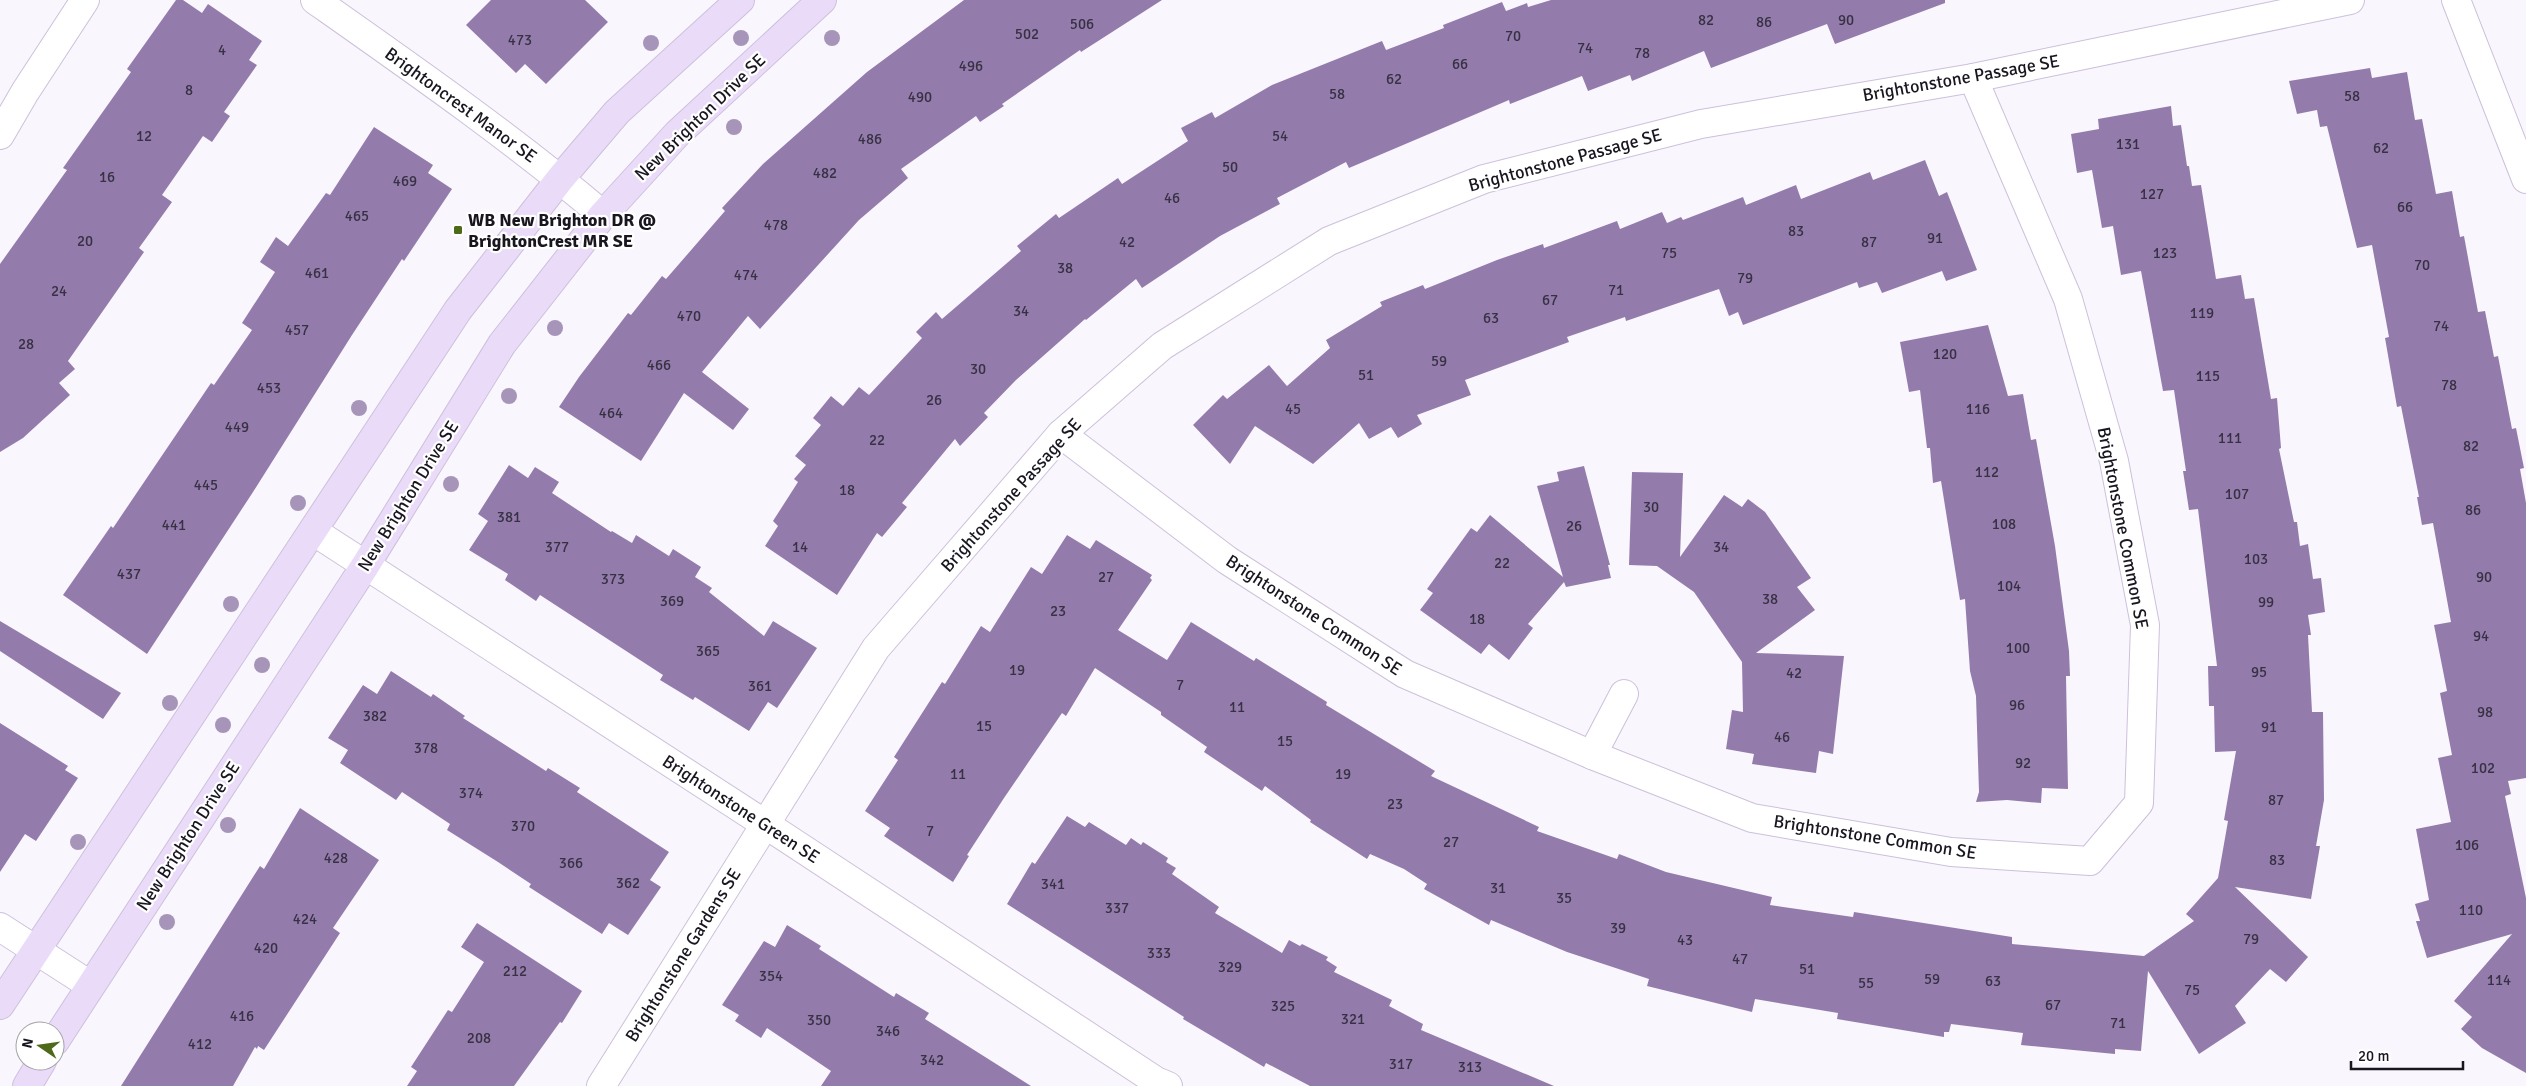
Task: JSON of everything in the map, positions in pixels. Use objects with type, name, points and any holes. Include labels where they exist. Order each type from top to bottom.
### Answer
[{"type":"street","points":[[0,135],[25,92],[85,0]]},
{"type":"street","name":"Brightoncrest Manor SE","points":[[315,0],[422,74],[560,179],[603,215]]},
{"type":"street","points":[[0,1005],[458,310],[560,179],[617,112],[740,0]]},
{"type":"street","name":"New Brighton Drive SE","points":[[65,1025],[365,566],[502,344],[603,215],[677,134],[822,0]]},
{"type":"street","name":"Brightonstone Passage SE","points":[[766,824],[876,648],[1061,434],[1162,346],[1329,241],[1484,179],[1701,124],[1973,78],[2350,0]]},
{"type":"street","points":[[2456,0],[2526,179]]},
{"type":"street","name":"Brightonstone Common SE","points":[[1061,434],[1227,560],[1406,674],[1592,755],[1752,818],[1951,852],[2090,861],[2139,803],[2145,625],[2114,461],[2068,299],[1973,78]]},
{"type":"street","name":"Brightonstone Green SE","points":[[313,531],[766,824],[1159,1084]]},
{"type":"street","points":[[1592,755],[1624,694]]},
{"type":"street","name":"Brightonstone Gardens SE","points":[[601,1086],[766,824]]},
{"type":"street","points":[[0,927],[90,985]]},
{"type":"street","points":[[27,1086],[36,1071]]},
{"type":"building","points":[[176,0],[183,0],[202,13],[208,4],[262,41],[249,60],[257,65],[224,112],[230,116],[212,142],[203,136],[162,195],[172,202],[139,248],[144,252],[68,361],[75,369],[59,383],[70,395],[23,438],[0,452],[0,264],[67,170],[63,168],[131,72],[127,69]]},
{"type":"building","points":[[491,0],[585,0],[608,22],[546,84],[525,64],[516,73],[466,25]]},
{"type":"building","points":[[964,0],[1162,0],[1081,52],[1080,50],[1002,104],[1004,106],[980,122],[976,116],[901,169],[908,178],[859,220],[760,329],[748,316],[702,372],[749,409],[733,430],[684,393],[641,461],[559,407],[579,377],[628,313],[631,315],[662,276],[666,279],[725,211],[722,208],[763,164],[867,72]]},
{"type":"building","points":[[1551,0],[1945,0],[1945,3],[1835,44],[1827,24],[1711,68],[1704,51],[1632,81],[1630,75],[1588,91],[1582,76],[1510,104],[1509,100],[1349,168],[1346,162],[1277,198],[1280,204],[1220,236],[1142,288],[1136,279],[1085,319],[1016,380],[984,413],[988,417],[960,446],[955,439],[902,503],[907,507],[882,537],[877,533],[837,595],[765,546],[778,526],[773,521],[798,482],[794,479],[806,465],[795,456],[821,425],[813,418],[831,396],[843,406],[859,387],[869,395],[922,338],[916,332],[936,312],[942,319],[1021,251],[1017,246],[1056,214],[1059,218],[1118,178],[1122,184],[1188,141],[1181,128],[1212,112],[1215,118],[1272,85],[1382,41],[1386,50],[1444,28],[1443,25],[1502,2],[1506,11],[1527,3],[1528,7]]},
{"type":"building","points":[[2370,68],[2372,78],[2407,72],[2415,120],[2422,119],[2436,194],[2452,191],[2460,237],[2464,236],[2478,312],[2485,311],[2494,357],[2498,356],[2512,429],[2516,428],[2524,468],[2520,469],[2526,503],[2526,778],[2508,781],[2511,794],[2505,796],[2526,898],[2526,1073],[2482,1048],[2461,1029],[2472,1017],[2454,1001],[2512,934],[2427,958],[2416,921],[2420,921],[2415,904],[2429,900],[2416,829],[2451,822],[2438,758],[2452,755],[2440,693],[2447,691],[2434,625],[2451,622],[2433,523],[2422,525],[2417,497],[2419,497],[2401,406],[2397,407],[2385,338],[2389,337],[2372,245],[2357,248],[2327,126],[2320,127],[2317,110],[2297,114],[2289,81]]},
{"type":"building","points":[[2171,106],[2173,126],[2181,125],[2192,186],[2201,185],[2216,279],[2241,275],[2245,299],[2254,298],[2271,399],[2277,398],[2281,448],[2279,449],[2294,522],[2297,522],[2300,546],[2308,544],[2313,579],[2321,578],[2325,612],[2308,615],[2311,635],[2308,635],[2312,712],[2323,712],[2324,800],[2316,846],[2320,846],[2311,899],[2235,887],[2308,957],[2286,982],[2270,969],[2235,1006],[2246,1023],[2199,1054],[2148,971],[2141,1051],[2115,1049],[2115,1054],[2021,1045],[2023,1033],[1951,1024],[1949,1032],[1944,1032],[1944,1037],[1837,1019],[1838,1013],[1755,999],[1752,1012],[1647,986],[1649,979],[1567,952],[1491,920],[1489,925],[1424,889],[1427,884],[1404,869],[1370,854],[1367,859],[1310,822],[1311,820],[1265,786],[1262,791],[1204,752],[1207,747],[1161,715],[1161,712],[1095,668],[1066,716],[1062,713],[1004,798],[967,855],[969,856],[953,882],[884,836],[890,828],[865,811],[898,760],[894,757],[942,682],[945,684],[981,626],[990,632],[1031,567],[1042,574],[1067,535],[1090,549],[1096,540],[1152,575],[1150,578],[1152,580],[1118,630],[1167,660],[1191,622],[1254,661],[1256,658],[1327,702],[1326,705],[1435,771],[1431,776],[1539,827],[1537,831],[1617,859],[1619,854],[1666,872],[1772,897],[1770,905],[1853,917],[1854,912],[2012,937],[2012,944],[2144,956],[2194,921],[2186,914],[2218,878],[2228,821],[2224,820],[2236,751],[2215,752],[2214,706],[2209,706],[2208,666],[2217,666],[2198,509],[2189,510],[2183,471],[2186,471],[2174,390],[2163,391],[2141,271],[2121,275],[2113,226],[2102,228],[2092,170],[2077,173],[2071,134],[2099,129],[2098,119]]},
{"type":"building","points":[[374,127],[433,165],[428,173],[452,189],[404,261],[402,259],[352,335],[253,492],[147,654],[63,595],[111,526],[113,528],[211,383],[214,385],[252,330],[242,323],[275,272],[260,262],[276,237],[288,246],[326,193],[330,195]]},
{"type":"building","points":[[1925,160],[1939,196],[1947,192],[1977,270],[1946,281],[1942,271],[1882,293],[1877,282],[1859,288],[1857,282],[1743,325],[1738,312],[1729,316],[1719,289],[1626,321],[1625,317],[1567,337],[1569,342],[1465,380],[1471,395],[1417,415],[1422,424],[1398,438],[1391,427],[1369,439],[1359,423],[1313,464],[1255,426],[1230,464],[1193,425],[1223,395],[1227,399],[1269,365],[1287,386],[1330,348],[1326,340],[1382,306],[1380,302],[1423,285],[1425,289],[1497,260],[1543,244],[1544,248],[1617,221],[1620,229],[1662,212],[1667,223],[1681,217],[1683,220],[1743,197],[1746,205],[1796,185],[1801,199],[1870,172],[1873,180]]},
{"type":"building","points":[[1988,325],[2008,396],[2023,394],[2031,440],[2036,439],[2055,546],[2069,651],[2070,676],[2066,676],[2068,789],[2042,788],[2041,803],[2007,800],[1976,802],[1979,792],[1976,696],[1970,671],[1965,599],[1960,600],[1941,481],[1933,483],[1930,448],[1927,448],[1920,390],[1909,392],[1900,342]]},
{"type":"building","points":[[509,465],[528,478],[535,467],[559,482],[552,493],[611,532],[632,543],[636,535],[669,556],[673,549],[701,567],[695,577],[712,588],[709,592],[764,636],[773,621],[817,648],[777,708],[768,702],[749,731],[695,697],[693,700],[660,680],[663,675],[540,595],[536,601],[505,580],[508,574],[469,550],[488,521],[478,514]]},
{"type":"building","points":[[1584,466],[1610,565],[1608,565],[1611,578],[1566,587],[1564,582],[1528,624],[1533,628],[1509,660],[1489,644],[1481,654],[1420,610],[1433,593],[1427,589],[1471,528],[1477,532],[1490,515],[1563,577],[1537,486],[1559,481],[1557,472]]},
{"type":"building","points":[[1632,472],[1683,473],[1680,557],[1724,495],[1742,507],[1748,499],[1765,512],[1811,578],[1797,587],[1815,610],[1756,653],[1844,656],[1833,754],[1819,751],[1816,773],[1752,764],[1754,754],[1726,749],[1732,710],[1743,712],[1742,662],[1694,592],[1657,566],[1629,565]]},
{"type":"building","points":[[0,621],[121,693],[103,719],[0,651]]},
{"type":"building","points":[[391,671],[431,697],[433,694],[465,716],[463,718],[546,771],[548,768],[580,788],[577,792],[669,852],[650,880],[661,887],[628,935],[609,923],[602,934],[529,887],[531,884],[447,830],[450,824],[402,792],[396,800],[340,763],[348,750],[328,738],[363,685],[377,694]]},
{"type":"building","points":[[0,723],[68,766],[65,770],[78,778],[36,841],[25,834],[0,872]]},
{"type":"building","points":[[300,808],[379,860],[333,928],[340,933],[264,1050],[258,1046],[257,1049],[255,1047],[233,1086],[121,1086],[260,866],[264,869]]},
{"type":"building","points":[[1067,816],[1085,827],[1089,822],[1126,845],[1131,838],[1141,845],[1143,842],[1168,858],[1166,862],[1176,868],[1172,874],[1219,907],[1215,913],[1282,953],[1289,940],[1300,946],[1302,944],[1328,957],[1326,960],[1337,967],[1334,972],[1392,1000],[1389,1006],[1423,1024],[1421,1030],[1554,1086],[1310,1086],[1266,1063],[1264,1067],[1183,1019],[1184,1017],[1007,904],[1032,862],[1035,864]]},
{"type":"building","points":[[477,923],[582,991],[562,1023],[560,1022],[514,1086],[407,1086],[417,1071],[411,1067],[448,1010],[452,1012],[484,962],[461,947]]},
{"type":"building","points":[[787,925],[821,946],[819,949],[894,997],[896,993],[929,1013],[925,1019],[1031,1086],[821,1086],[831,1071],[767,1028],[761,1038],[735,1021],[739,1015],[722,1005],[764,941],[775,947]]},
{"type":"place","name":"WB New Brighton DR @ BrightonCrest MR SE","points":[[458,230]]}]
